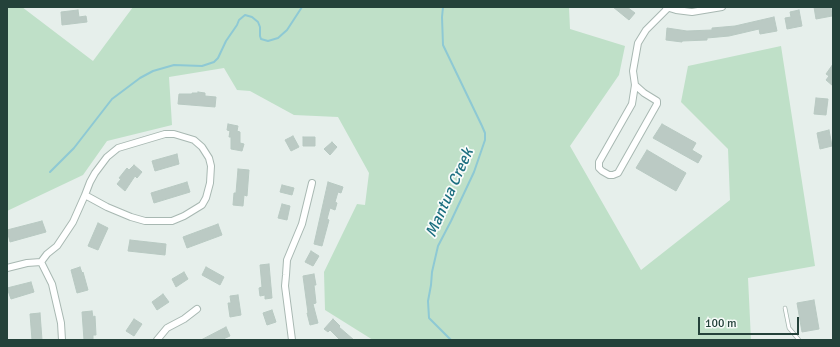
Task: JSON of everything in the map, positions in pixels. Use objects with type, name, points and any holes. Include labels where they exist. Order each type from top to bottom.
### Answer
[{"type":"street","points":[[635,86],[657,101],[657,104],[618,173],[613,176],[609,175],[599,168],[599,162],[632,104],[635,86],[633,71],[638,43],[646,30],[667,7],[680,11],[692,12],[722,7]]},
{"type":"street","points":[[42,262],[47,254],[57,246],[73,222],[90,182],[95,173],[107,157],[118,148],[165,134],[174,134],[194,140],[202,147],[209,158],[211,176],[206,198],[202,205],[192,212],[172,221],[145,221],[130,217],[85,195]]},
{"type":"street","points":[[292,340],[285,286],[286,275],[288,260],[302,224],[312,183]]},
{"type":"street","points":[[7,268],[27,263],[42,262]]},
{"type":"street","points":[[42,262],[52,284],[61,323],[62,340]]},
{"type":"street","points":[[157,340],[167,328],[184,319],[197,309]]},
{"type":"lane","points":[[785,308],[789,328],[799,340]]},
{"type":"green space","points":[[7,7],[22,7],[93,61],[133,7],[569,7],[570,29],[625,46],[619,75],[570,146],[641,270],[730,200],[728,149],[681,102],[688,66],[781,46],[815,266],[748,278],[751,340],[373,340],[325,310],[324,272],[357,204],[365,205],[369,173],[338,117],[294,115],[250,91],[237,90],[224,68],[169,77],[172,125],[107,141],[83,175],[7,211]]},
{"type":"building","points":[[613,7],[627,7],[635,13],[629,20]]},
{"type":"building","points":[[814,7],[831,7],[832,16],[816,19]]},
{"type":"building","points":[[78,10],[79,17],[86,16],[87,22],[62,25],[61,12]]},
{"type":"building","points":[[799,10],[802,26],[787,29],[785,18],[791,17],[790,12]]},
{"type":"building","points":[[774,17],[777,31],[760,34],[759,29],[729,36],[707,38],[707,40],[682,42],[666,40],[667,28],[687,31],[712,30],[712,28],[735,26]]},
{"type":"building","points":[[833,64],[833,86],[826,80],[829,76],[826,74]]},
{"type":"building","points":[[198,92],[205,93],[205,96],[216,97],[215,107],[178,104],[179,94],[192,94]]},
{"type":"building","points":[[816,98],[828,99],[826,115],[814,114]]},
{"type":"building","points":[[228,124],[238,126],[237,131],[240,132],[240,143],[244,144],[242,151],[231,149],[231,137],[229,137],[230,131],[227,130]]},
{"type":"building","points":[[662,124],[696,143],[692,150],[702,156],[698,163],[653,138]]},
{"type":"building","points":[[829,130],[832,146],[820,149],[817,133]]},
{"type":"building","points":[[293,136],[299,147],[291,151],[285,140]]},
{"type":"building","points":[[303,137],[315,137],[315,146],[303,146]]},
{"type":"building","points":[[332,142],[337,147],[330,155],[324,149]]},
{"type":"building","points":[[647,150],[686,173],[676,191],[636,168]]},
{"type":"building","points":[[177,154],[179,164],[155,171],[152,161]]},
{"type":"building","points":[[134,165],[142,172],[137,178],[135,176],[125,191],[117,184],[121,179],[119,178],[127,168],[129,170]]},
{"type":"building","points":[[238,169],[249,170],[247,196],[244,195],[243,206],[233,205],[234,193],[236,193]]},
{"type":"building","points":[[187,182],[190,192],[154,203],[151,193]]},
{"type":"building","points":[[328,182],[343,187],[341,193],[338,192],[335,202],[337,203],[335,210],[330,208],[327,219],[329,220],[322,246],[314,244]]},
{"type":"building","points":[[282,185],[294,188],[292,195],[280,192]]},
{"type":"building","points":[[282,204],[290,206],[287,220],[278,218]]},
{"type":"building","points":[[42,221],[46,232],[10,242],[7,230]]},
{"type":"building","points":[[98,223],[108,228],[98,250],[88,246]]},
{"type":"building","points":[[218,224],[222,235],[187,248],[183,237]]},
{"type":"building","points":[[130,240],[166,244],[165,255],[128,251]]},
{"type":"building","points":[[311,251],[319,256],[313,266],[305,262]]},
{"type":"building","points":[[269,264],[272,298],[265,299],[265,295],[260,296],[259,288],[262,287],[260,265]]},
{"type":"building","points":[[80,267],[88,290],[77,293],[71,270]]},
{"type":"building","points":[[206,267],[224,277],[220,285],[202,275]]},
{"type":"building","points":[[184,272],[188,279],[176,287],[172,279]]},
{"type":"building","points":[[314,274],[316,285],[314,285],[316,303],[313,304],[318,323],[310,325],[307,313],[303,276]]},
{"type":"building","points":[[31,282],[34,292],[11,299],[7,288]]},
{"type":"building","points":[[163,294],[169,302],[157,310],[152,302]]},
{"type":"building","points":[[238,295],[241,315],[230,317],[228,303],[231,303],[230,296]]},
{"type":"building","points":[[814,300],[819,329],[802,332],[797,303]]},
{"type":"building","points":[[272,310],[276,322],[267,325],[263,313]]},
{"type":"building","points":[[92,311],[93,317],[95,316],[96,335],[93,335],[93,340],[84,340],[82,312]]},
{"type":"building","points":[[40,313],[42,340],[32,340],[30,314]]},
{"type":"building","points":[[134,319],[142,324],[134,336],[126,331]]},
{"type":"building","points":[[333,319],[340,326],[339,327],[354,340],[340,340],[330,330],[328,332],[324,329]]},
{"type":"building","points":[[226,327],[230,336],[221,340],[201,340]]},
{"type":"waterway","points":[[50,172],[74,148],[112,99],[140,78],[153,71],[174,65],[202,66],[214,62],[218,58],[226,41],[239,20],[245,15],[252,17],[258,22],[261,39],[268,41],[278,38],[287,30],[302,7]]},
{"type":"waterway","name":"Mantua Creek","points":[[443,7],[443,45],[485,133],[485,140],[474,172],[438,246],[432,272],[428,301],[429,318],[451,340]]}]
